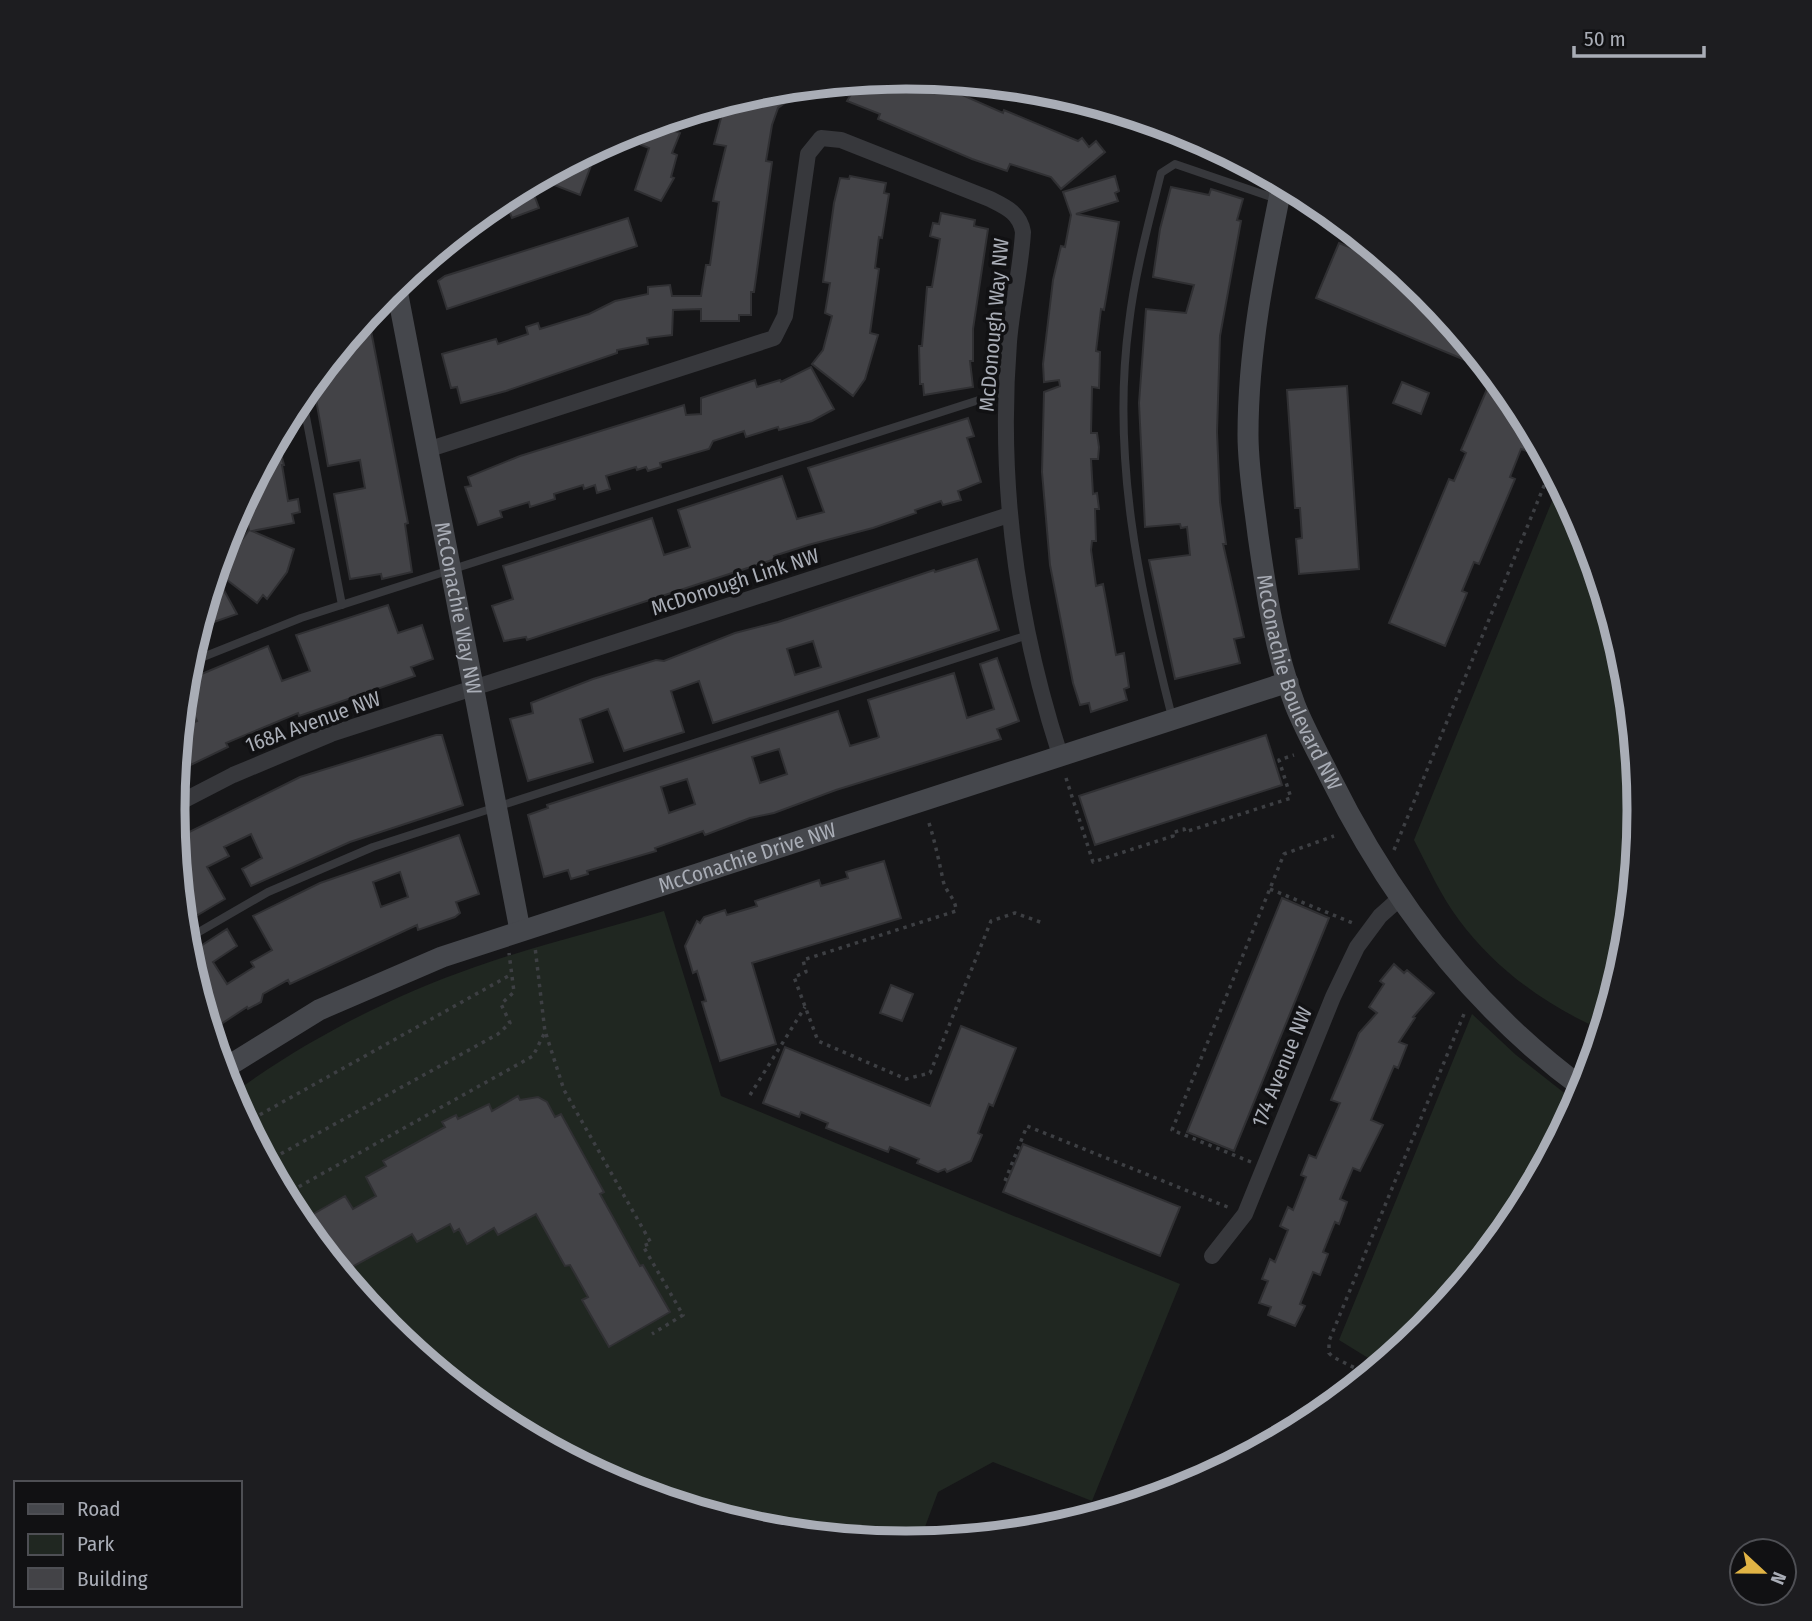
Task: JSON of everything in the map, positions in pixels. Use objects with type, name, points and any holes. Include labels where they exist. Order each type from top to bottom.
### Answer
[{"type":"street","name":"McDonough Way NW","points":[[430,449],[774,338],[785,316],[808,154],[821,138],[841,141],[1010,208],[1021,220],[1022,244],[1009,342],[1009,515],[1028,635],[1060,755]]},
{"type":"street","name":"McConachie Boulevard NW","points":[[1280,194],[1253,345],[1248,438],[1262,565],[1288,682],[1300,715],[1366,848],[1399,899],[1475,993],[1524,1041],[1574,1081]]},
{"type":"street","name":"McConachie Way NW","points":[[399,298],[430,449],[520,930]]},
{"type":"street","name":"McDonough Link NW","points":[[474,688],[1009,515]]},
{"type":"street","name":"McConachie Drive NW","points":[[231,1064],[319,1010],[363,989],[520,930],[1288,682]]},
{"type":"street","name":"168A Avenue NW","points":[[185,800],[284,752],[474,688]]},
{"type":"street","name":"174 Avenue NW","points":[[1212,1256],[1245,1214],[1333,997],[1357,947],[1373,925],[1399,899]]},
{"type":"lane","points":[[1173,719],[1150,635],[1129,509],[1123,381],[1137,272],[1161,173],[1175,164],[1272,189]]},
{"type":"lane","points":[[202,656],[253,635],[451,569],[1007,391]]},
{"type":"lane","points":[[305,412],[342,605]]},
{"type":"lane","points":[[196,934],[268,892],[315,870],[498,806],[1028,635]]},
{"type":"path","points":[[1394,850],[1547,479]]},
{"type":"path","points":[[1066,778],[1093,862],[1173,836],[1172,833],[1184,829],[1185,832],[1291,798],[1279,760],[1294,755]]},
{"type":"path","points":[[929,823],[943,871],[943,882],[956,902],[956,911],[803,960],[806,972],[794,977],[818,1041],[906,1079],[930,1073],[991,921],[1015,913],[1043,923]]},
{"type":"path","points":[[1254,1163],[1172,1130],[1284,854],[1334,836]]},
{"type":"path","points":[[1270,889],[1357,925]]},
{"type":"path","points":[[534,947],[545,1032],[564,1090],[651,1243],[643,1246],[683,1315],[652,1334]]},
{"type":"path","points":[[274,1158],[498,1034],[510,1023],[501,1004],[514,992],[509,953]]},
{"type":"path","points":[[254,1118],[512,974]]},
{"type":"path","points":[[750,1095],[805,1007]]},
{"type":"path","points":[[1360,1371],[1333,1357],[1329,1353],[1329,1341],[1464,1014]]},
{"type":"path","points":[[293,1190],[533,1056],[545,1032]]},
{"type":"path","points":[[1005,1181],[1027,1126],[1231,1208]]},
{"type":"green space","points":[[1555,495],[1589,579],[1603,624],[1621,716],[1626,763],[1626,858],[1621,905],[1606,985],[1589,1024],[1535,993],[1486,952],[1452,911],[1414,840]]},
{"type":"green space","points":[[664,911],[721,1096],[1180,1284],[1092,1501],[993,1462],[938,1492],[923,1531],[812,1526],[719,1507],[630,1477],[545,1435],[467,1383],[396,1321],[334,1250],[306,1211],[259,1130],[241,1088],[288,1056],[379,1006],[443,979],[546,945]]},
{"type":"green space","points":[[1472,1014],[1516,1055],[1568,1096],[1531,1171],[1506,1211],[1478,1250],[1416,1321],[1373,1361],[1339,1340]]},
{"type":"building","points":[[906,89],[953,91],[1078,141],[1082,138],[1089,147],[1096,141],[1105,152],[1061,189],[1051,177],[1010,164],[1007,171],[878,119],[880,114],[847,101],[850,96],[837,93]]},
{"type":"building","points":[[791,99],[778,108],[772,125],[766,161],[772,162],[754,292],[751,292],[751,315],[739,315],[739,321],[701,321],[701,309],[673,310],[672,335],[647,338],[648,344],[617,350],[617,353],[506,391],[461,403],[457,387],[451,388],[442,354],[496,339],[498,344],[528,334],[526,327],[538,323],[540,329],[589,314],[615,301],[648,294],[648,287],[670,285],[672,296],[701,296],[706,265],[710,265],[719,202],[713,201],[726,146],[714,144],[722,113]]},
{"type":"building","points":[[671,129],[680,133],[672,153],[677,155],[671,177],[674,178],[661,201],[635,190],[649,148],[641,145],[643,139]]},
{"type":"building","points":[[593,161],[580,195],[550,183]]},
{"type":"building","points":[[850,176],[886,183],[884,193],[889,194],[875,268],[879,269],[870,333],[878,335],[865,379],[853,396],[812,364],[823,350],[832,316],[825,313],[830,283],[823,282],[834,203],[840,178],[849,179]]},
{"type":"building","points":[[1115,176],[1119,191],[1115,193],[1118,201],[1076,214],[1119,222],[1104,310],[1101,309],[1096,351],[1100,352],[1099,388],[1092,387],[1091,433],[1097,433],[1099,447],[1098,459],[1091,459],[1093,494],[1097,493],[1099,509],[1095,509],[1096,541],[1092,541],[1091,550],[1096,586],[1103,584],[1116,655],[1124,653],[1129,687],[1124,689],[1127,700],[1091,712],[1089,703],[1080,705],[1073,683],[1050,565],[1042,472],[1044,392],[1060,386],[1059,380],[1044,382],[1043,364],[1053,280],[1061,246],[1065,247],[1071,215],[1063,192]]},
{"type":"building","points":[[1171,187],[1209,195],[1211,189],[1243,199],[1237,220],[1241,221],[1220,336],[1217,432],[1220,502],[1226,544],[1223,544],[1244,637],[1234,639],[1240,663],[1175,679],[1149,560],[1190,555],[1187,527],[1181,528],[1180,524],[1145,527],[1139,403],[1146,309],[1186,313],[1194,285],[1153,277],[1160,229]]},
{"type":"building","points":[[533,193],[539,208],[512,218],[508,209]]},
{"type":"building","points":[[941,213],[975,220],[974,226],[988,229],[973,329],[973,361],[970,361],[973,387],[924,395],[923,384],[920,384],[919,346],[922,346],[927,287],[932,287],[940,239],[930,236],[933,223],[939,224]]},
{"type":"building","points":[[628,218],[637,246],[447,309],[438,281],[445,276]]},
{"type":"building","points":[[1339,243],[1363,253],[1370,258],[1369,261],[1382,268],[1416,300],[1471,362],[1316,298]]},
{"type":"building","points":[[370,328],[408,523],[405,524],[412,572],[382,579],[381,574],[350,579],[334,494],[365,488],[360,460],[328,466],[315,397]]},
{"type":"building","points":[[811,367],[834,409],[812,421],[779,430],[778,427],[746,437],[744,431],[713,441],[709,449],[660,463],[661,467],[648,471],[646,467],[637,470],[636,467],[606,476],[610,489],[597,493],[595,485],[584,489],[583,485],[554,494],[555,499],[530,507],[529,502],[500,511],[502,517],[478,525],[465,487],[471,486],[468,477],[520,456],[684,405],[686,415],[701,414],[701,398],[755,380],[757,387],[780,380],[781,382]]},
{"type":"building","points":[[1402,382],[1429,393],[1421,414],[1393,403]]},
{"type":"building","points":[[1347,386],[1359,569],[1299,574],[1296,539],[1302,538],[1300,508],[1295,508],[1287,390]]},
{"type":"building","points":[[1488,386],[1529,446],[1527,451],[1521,449],[1510,477],[1515,479],[1479,564],[1474,562],[1462,591],[1467,593],[1445,646],[1389,623],[1449,479],[1454,481],[1466,453],[1461,450]]},
{"type":"building","points":[[968,418],[974,436],[967,438],[981,482],[958,491],[961,500],[943,505],[941,501],[873,528],[774,556],[775,559],[527,640],[526,637],[504,641],[492,606],[513,599],[503,566],[652,518],[664,555],[690,547],[678,510],[782,476],[797,519],[824,512],[808,468]]},
{"type":"building","points":[[280,451],[288,501],[298,499],[300,512],[292,514],[294,523],[252,531],[294,549],[287,572],[267,599],[263,595],[257,603],[224,577],[233,552],[249,530],[247,518]]},
{"type":"building","points":[[977,559],[999,630],[713,723],[699,681],[671,691],[684,732],[624,751],[608,709],[580,719],[593,762],[528,781],[510,719],[533,713],[531,703],[593,679],[656,660],[664,661],[735,633],[778,622],[934,570],[935,572]],"holes":[[[813,641],[821,667],[795,675],[787,649]]]},
{"type":"building","points":[[221,585],[237,614],[214,622],[211,617]]},
{"type":"building","points":[[388,605],[398,633],[422,625],[433,659],[411,667],[415,676],[299,716],[298,713],[226,743],[228,747],[186,767],[190,724],[197,721],[192,710],[198,675],[268,646],[282,681],[310,671],[296,635]]},
{"type":"building","points":[[997,658],[1019,721],[997,729],[1001,739],[836,790],[705,835],[703,831],[655,848],[656,851],[587,871],[588,874],[571,879],[568,870],[544,877],[528,815],[548,808],[547,805],[838,711],[850,746],[877,738],[879,737],[868,700],[954,673],[967,718],[994,709],[980,664]],"holes":[[[779,749],[787,774],[760,783],[752,757]],[[687,779],[695,804],[669,813],[661,787]]]},
{"type":"building","points":[[442,735],[463,805],[350,842],[251,886],[242,869],[262,858],[251,834],[224,847],[229,856],[207,867],[225,899],[193,918],[185,834],[300,777]]},
{"type":"building","points":[[1266,735],[1282,785],[1095,845],[1079,796]]},
{"type":"building","points":[[459,835],[479,894],[456,902],[460,913],[455,917],[418,930],[417,925],[290,984],[288,980],[263,994],[261,1002],[248,1009],[247,1007],[218,1026],[198,948],[227,929],[237,946],[213,962],[227,984],[254,967],[251,962],[272,950],[253,916],[320,883]],"holes":[[[400,872],[408,897],[381,907],[373,882]]]},
{"type":"building","points":[[884,861],[901,918],[752,963],[776,1044],[720,1061],[702,1002],[706,1001],[697,971],[693,973],[685,946],[697,921],[700,923],[704,917],[725,910],[727,915],[757,906],[755,901],[819,880],[821,886],[848,878],[846,872]]},
{"type":"building","points":[[1282,898],[1329,918],[1234,1151],[1187,1132]]},
{"type":"building","points":[[1394,964],[1404,973],[1407,970],[1434,993],[1413,1017],[1415,1018],[1399,1042],[1407,1045],[1398,1068],[1394,1066],[1371,1120],[1383,1125],[1360,1171],[1353,1168],[1340,1199],[1347,1202],[1339,1224],[1335,1222],[1323,1252],[1328,1254],[1320,1275],[1313,1272],[1300,1304],[1305,1306],[1295,1326],[1268,1315],[1271,1307],[1259,1303],[1268,1281],[1262,1279],[1270,1259],[1275,1262],[1288,1230],[1280,1226],[1288,1207],[1293,1210],[1306,1177],[1301,1175],[1309,1155],[1316,1158],[1340,1103],[1331,1100],[1359,1033],[1377,1013],[1369,1007],[1384,984],[1380,981]]},
{"type":"building","points":[[891,985],[913,994],[902,1021],[880,1013]]},
{"type":"building","points":[[961,1026],[1016,1048],[993,1106],[989,1104],[978,1133],[982,1135],[971,1161],[947,1172],[945,1169],[938,1172],[917,1163],[919,1159],[890,1147],[888,1152],[826,1128],[828,1123],[801,1112],[799,1117],[763,1103],[785,1047],[930,1106]]},
{"type":"building","points":[[518,1096],[520,1100],[538,1097],[547,1102],[555,1117],[561,1114],[604,1192],[600,1194],[640,1266],[643,1265],[670,1312],[609,1347],[582,1300],[588,1297],[570,1265],[565,1266],[536,1214],[498,1235],[494,1228],[467,1244],[459,1229],[454,1232],[450,1224],[417,1242],[412,1234],[349,1268],[310,1216],[345,1196],[353,1209],[376,1196],[366,1177],[386,1166],[383,1161],[445,1127],[442,1122],[456,1115],[458,1119],[489,1104],[492,1111]]},
{"type":"building","points":[[1023,1144],[1180,1207],[1160,1256],[1003,1192]]}]
